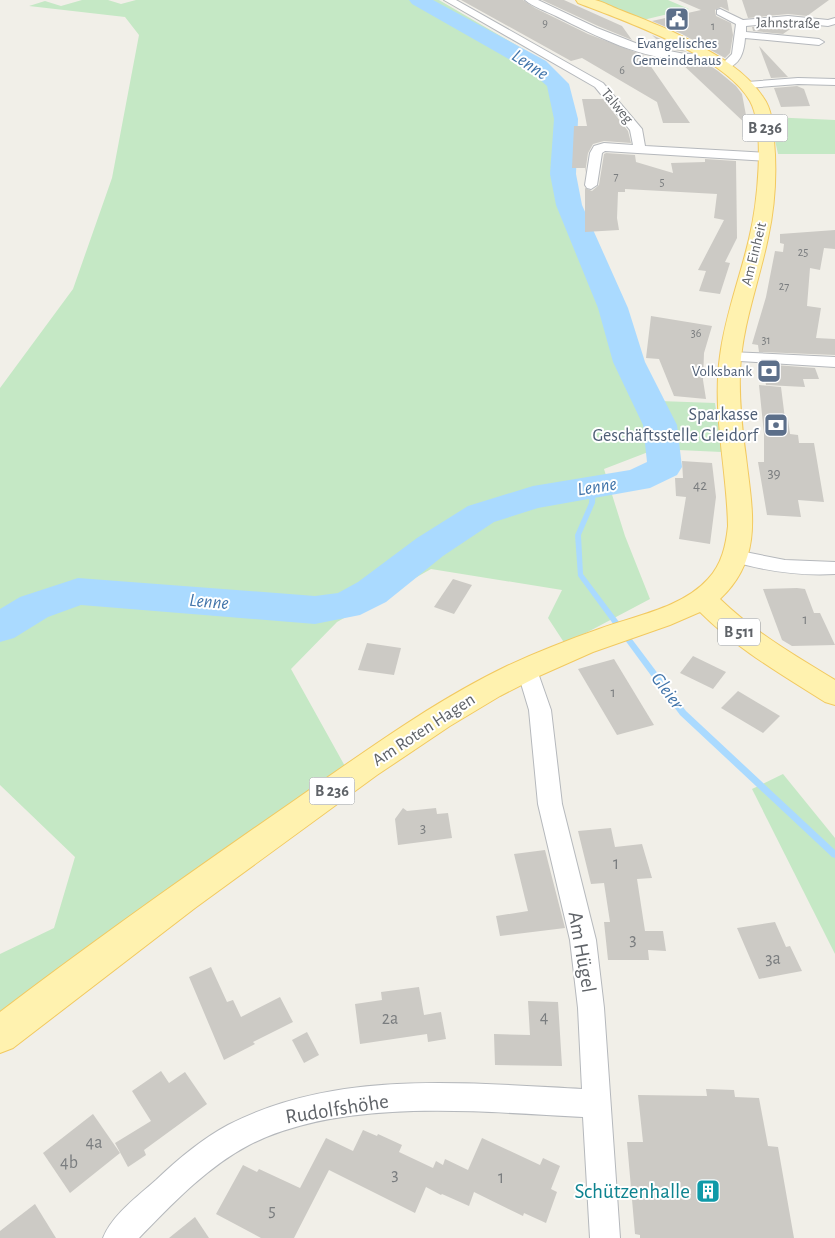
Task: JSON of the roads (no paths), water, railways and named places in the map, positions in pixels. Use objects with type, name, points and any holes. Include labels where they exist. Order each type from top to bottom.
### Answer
[{"type":"main road","name":"Am Einheit","points":[[583,0],[615,12],[725,66],[747,85],[759,105],[766,136],[767,189],[762,226],[740,307],[730,357],[728,407],[741,522],[740,537],[735,556],[725,576],[714,590],[703,598]]},
{"type":"main road","name":"Am Roten Hagen","points":[[1,1034],[145,923],[425,728],[492,686],[598,640],[703,598]]},
{"type":"main road","name":"B 511","points":[[703,598],[760,648],[835,694]]},
{"type":"street","name":"Talweg","points":[[449,0],[599,85],[636,129],[640,149]]},
{"type":"street","points":[[530,0],[647,52],[689,58],[707,56]]},
{"type":"street","name":"Jahnstraße","points":[[720,12],[741,23],[780,20],[824,23],[835,16]]},
{"type":"street","name":"Jahnstraße","points":[[725,66],[737,59],[741,23]]},
{"type":"street","name":"Jahnstraße","points":[[741,35],[819,42]]},
{"type":"street","points":[[747,85],[798,81],[835,82]]},
{"type":"street","name":"Talweg","points":[[591,185],[598,149],[607,147],[767,157]]},
{"type":"street","points":[[730,357],[835,362]]},
{"type":"street","points":[[735,556],[780,567],[835,568]]},
{"type":"street","name":"Am Hügel","points":[[527,670],[539,702],[550,804],[583,940],[591,1008],[605,1238]]},
{"type":"street","name":"Rudolfshöhe","points":[[118,1238],[185,1171],[238,1135],[269,1120],[302,1111],[361,1101],[449,1098],[597,1104]]},
{"type":"waterway","name":"Gleier","points":[[0,628],[34,607],[78,591],[315,610],[346,605],[372,592],[430,547],[481,514],[533,497],[638,480],[665,467],[660,425],[629,362],[613,308],[569,205],[563,174],[566,119],[558,84],[538,66],[419,0]]},
{"type":"waterway","name":"Gleier","points":[[593,487],[592,503],[578,535],[580,574],[683,713],[835,855]]},
{"type":"place","name":"Evangelisches Gemeindehaus","points":[[677,19]]},
{"type":"place","name":"Volksbank","points":[[769,371]]},
{"type":"place","name":"Sparkasse Geschäftsstelle Gleidorf","points":[[776,425]]},
{"type":"place","name":"Schützenhalle","points":[[708,1191]]},
{"type":"water label","name":"Lenne","points":[[530,65]]},
{"type":"water label","name":"Lenne","points":[[597,487]]},
{"type":"water label","name":"Lenne","points":[[209,602]]}]
